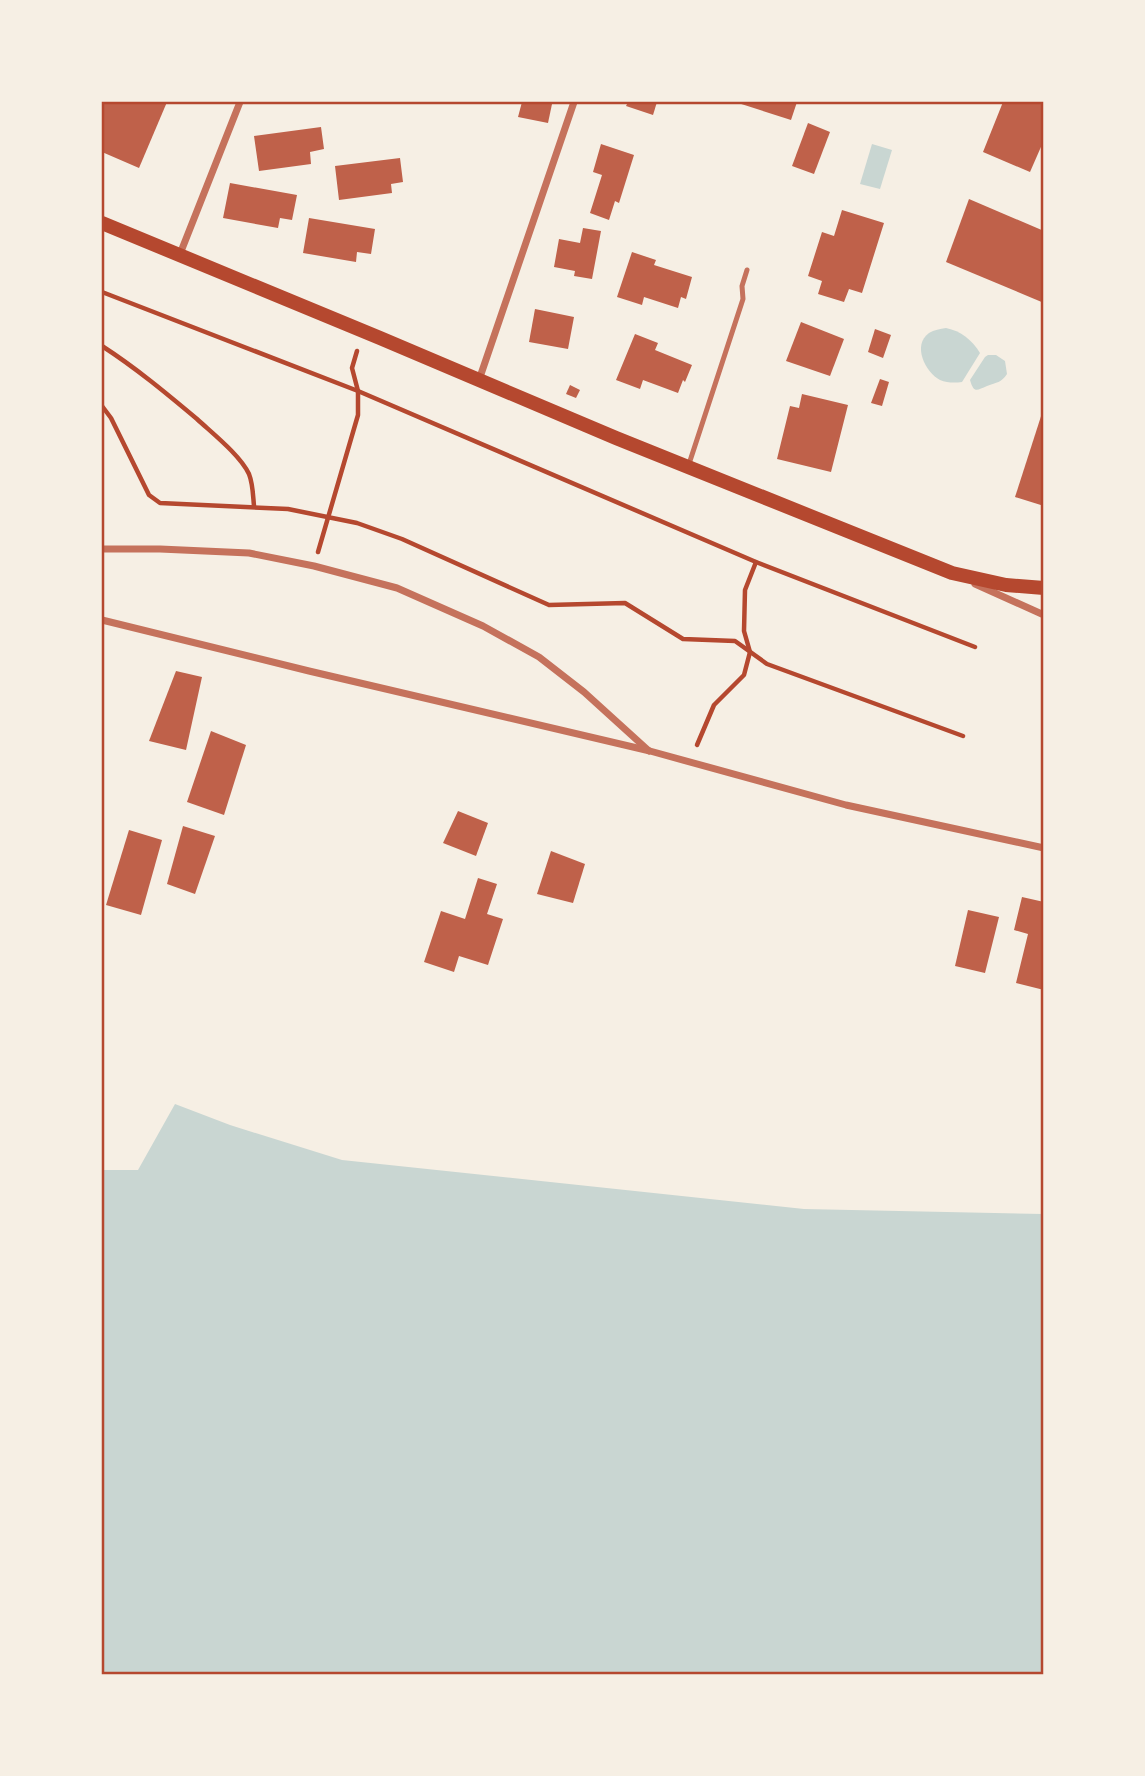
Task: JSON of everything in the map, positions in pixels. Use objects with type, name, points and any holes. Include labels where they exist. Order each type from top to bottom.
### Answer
[{"type":"main road","points":[[102,223],[616,438],[952,573],[1006,585],[1044,589]]},
{"type":"street","points":[[180,254],[240,102]]},
{"type":"street","points":[[479,380],[574,102]]},
{"type":"street","points":[[102,550],[160,549],[249,554],[314,566],[397,588],[484,626],[539,657],[584,692],[650,751]]},
{"type":"street","points":[[952,573],[1044,615]]},
{"type":"street","points":[[102,620],[650,751],[846,805],[1044,848]]},
{"type":"lane","points":[[688,467],[743,299],[742,286],[747,270]]},
{"type":"path","points":[[102,292],[358,391],[756,562],[975,647]]},
{"type":"path","points":[[314,566],[358,415],[358,391],[352,368],[363,331]]},
{"type":"path","points":[[102,346],[162,390],[226,445],[248,472],[254,506]]},
{"type":"path","points":[[102,406],[111,418],[149,495],[160,503],[288,509],[357,523],[402,539],[548,605],[625,603],[683,639],[735,641],[768,664],[963,736]]},
{"type":"path","points":[[690,762],[714,705],[744,676],[750,652],[744,631],[745,590],[756,562]]},
{"type":"shaded area","points":[[872,144],[892,150],[880,189],[860,184]]},
{"type":"shaded area","points":[[946,328],[966,337],[980,353],[962,382],[940,380],[925,365],[921,351],[924,338],[931,332]]},
{"type":"shaded area","points":[[988,355],[996,355],[1005,361],[1007,374],[998,382],[976,390],[970,380]]},
{"type":"shaded area","points":[[175,1104],[230,1125],[342,1160],[804,1209],[1043,1214],[1043,1674],[102,1674],[102,1170],[138,1170]]},
{"type":"building","points":[[102,102],[167,102],[139,168],[102,152]]},
{"type":"building","points":[[522,102],[552,104],[548,123],[518,117]]},
{"type":"building","points":[[628,102],[657,102],[653,115],[626,106]]},
{"type":"building","points":[[735,102],[797,102],[791,120]]},
{"type":"building","points":[[1003,102],[1044,102],[1044,140],[1030,172],[983,152]]},
{"type":"building","points":[[808,123],[830,132],[814,174],[792,166]]},
{"type":"building","points":[[321,127],[324,149],[310,152],[311,164],[259,171],[254,136]]},
{"type":"building","points":[[601,144],[634,155],[619,203],[615,201],[609,220],[590,213],[602,175],[593,172]]},
{"type":"building","points":[[400,158],[403,182],[391,184],[392,193],[339,200],[335,166]]},
{"type":"building","points":[[230,183],[297,195],[292,220],[280,218],[278,228],[223,218]]},
{"type":"building","points":[[969,199],[1044,231],[1044,303],[946,262]]},
{"type":"building","points":[[842,210],[884,223],[862,293],[849,289],[844,302],[818,294],[822,281],[808,276],[822,232],[834,236]]},
{"type":"building","points":[[309,218],[375,229],[371,254],[357,252],[356,262],[303,253]]},
{"type":"building","points":[[583,228],[601,231],[592,279],[574,276],[575,271],[554,267],[559,239],[580,243]]},
{"type":"building","points":[[632,252],[656,260],[654,265],[692,277],[686,299],[681,297],[678,308],[644,297],[642,305],[617,297]]},
{"type":"building","points":[[535,309],[574,317],[568,349],[529,342]]},
{"type":"building","points":[[801,322],[844,339],[830,376],[786,361]]},
{"type":"building","points":[[875,329],[891,335],[883,358],[868,352]]},
{"type":"building","points":[[635,334],[658,343],[655,350],[692,365],[678,393],[643,380],[640,389],[616,380]]},
{"type":"building","points":[[880,379],[889,382],[882,406],[871,403]]},
{"type":"building","points":[[570,385],[580,390],[576,398],[566,394]]},
{"type":"building","points":[[802,394],[848,405],[831,472],[777,459],[790,406],[799,408]]},
{"type":"building","points":[[1044,410],[1044,506],[1015,497]]},
{"type":"building","points":[[176,671],[202,677],[186,750],[149,741]]},
{"type":"building","points":[[211,731],[246,745],[224,815],[187,802]]},
{"type":"building","points":[[458,811],[488,823],[476,856],[443,843]]},
{"type":"building","points":[[183,826],[215,836],[195,894],[167,884]]},
{"type":"building","points":[[129,830],[162,840],[141,915],[106,905]]},
{"type":"building","points":[[551,851],[585,864],[573,903],[537,894]]},
{"type":"building","points":[[478,878],[497,884],[487,914],[503,919],[488,965],[459,956],[454,972],[424,962],[441,911],[465,919]]},
{"type":"building","points":[[1022,897],[1044,902],[1044,990],[1016,983],[1028,934],[1014,930]]},
{"type":"building","points":[[968,910],[999,917],[985,973],[955,966]]}]
